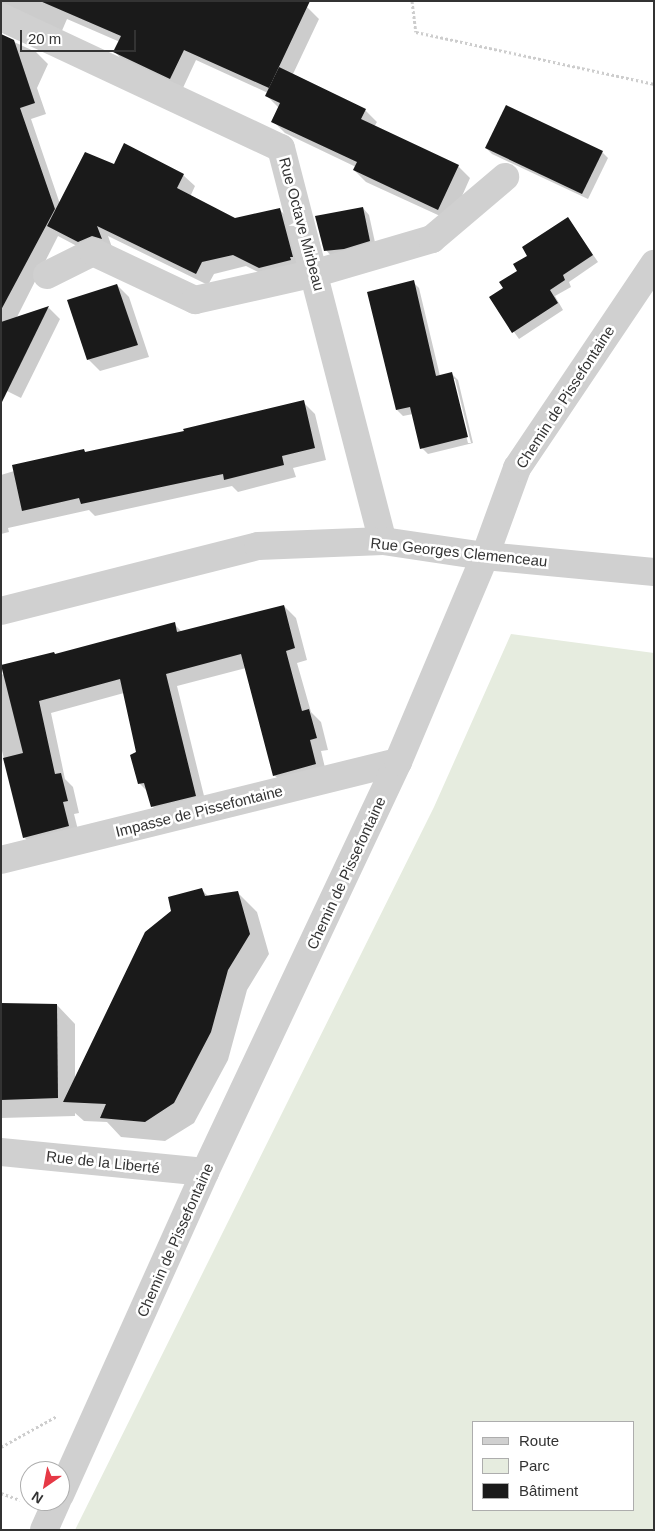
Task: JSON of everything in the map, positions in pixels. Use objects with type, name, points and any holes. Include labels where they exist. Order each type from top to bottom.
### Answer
[{"type":"street","name":"Rue Octave Mirbeau","points":[[1,17],[281,148],[316,274],[383,541]]},
{"type":"street","points":[[47,275],[93,252],[195,300],[316,274],[432,239],[505,177]]},
{"type":"street","name":"Chemin de Pissefontaine","points":[[70,1473],[205,1172],[398,762],[485,556],[517,468],[654,264]]},
{"type":"street","name":"Rue Georges Clemenceau","points":[[1,611],[258,546],[383,541],[485,556],[654,572]]},
{"type":"street","name":"Impasse de Pissefontaine","points":[[1,860],[398,762]]},
{"type":"street","name":"Rue de la Liberté","points":[[1,1152],[205,1172]]},
{"type":"street","points":[[44,1530],[53,1511]]},
{"type":"path","points":[[412,1],[416,32],[654,84]]},
{"type":"green space","points":[[511,634],[654,653],[654,1530],[75,1530],[434,807]]},
{"type":"building","points":[[40,1],[310,1],[269,88],[184,50],[170,79],[113,52],[121,36]]},
{"type":"building","points":[[1,34],[14,40],[35,103],[20,108],[55,209],[1,310]]},
{"type":"building","points":[[279,67],[366,109],[361,119],[459,165],[438,210],[353,170],[357,162],[271,122],[280,103],[265,96]]},
{"type":"building","points":[[506,105],[603,151],[582,194],[485,148]]},
{"type":"building","points":[[124,143],[184,174],[177,188],[235,218],[280,208],[293,257],[290,257],[291,260],[259,268],[233,255],[202,262],[196,274],[97,226],[102,239],[92,236],[78,242],[47,226],[85,152],[114,164]]},
{"type":"building","points":[[363,207],[370,241],[344,249],[324,251],[315,216]]},
{"type":"building","points":[[568,217],[593,255],[563,275],[565,280],[550,290],[558,303],[512,333],[489,297],[503,288],[499,282],[517,271],[513,264],[527,256],[522,247]]},
{"type":"building","points":[[414,280],[436,376],[452,372],[468,437],[420,449],[410,407],[396,410],[367,292]]},
{"type":"building","points":[[117,284],[138,345],[87,360],[67,300]]},
{"type":"building","points":[[49,306],[1,404],[1,322]]},
{"type":"building","points":[[304,400],[315,448],[282,456],[284,465],[224,480],[223,474],[81,504],[79,498],[22,511],[12,465],[84,449],[85,452],[184,431],[183,429]]},
{"type":"building","points":[[284,605],[295,648],[286,651],[302,711],[309,709],[317,738],[310,740],[316,764],[273,776],[241,654],[166,674],[196,796],[151,807],[144,783],[138,784],[130,755],[136,752],[120,679],[39,701],[55,774],[61,773],[68,801],[63,802],[69,826],[23,838],[3,758],[23,753],[1,665],[54,652],[55,654],[175,622],[177,632]]},
{"type":"building","points":[[202,888],[205,896],[238,891],[250,934],[228,970],[211,1032],[174,1103],[145,1122],[100,1118],[106,1104],[63,1102],[145,932],[171,911],[168,897]]},
{"type":"building","points":[[1,1003],[57,1004],[58,1098],[1,1100]]}]
